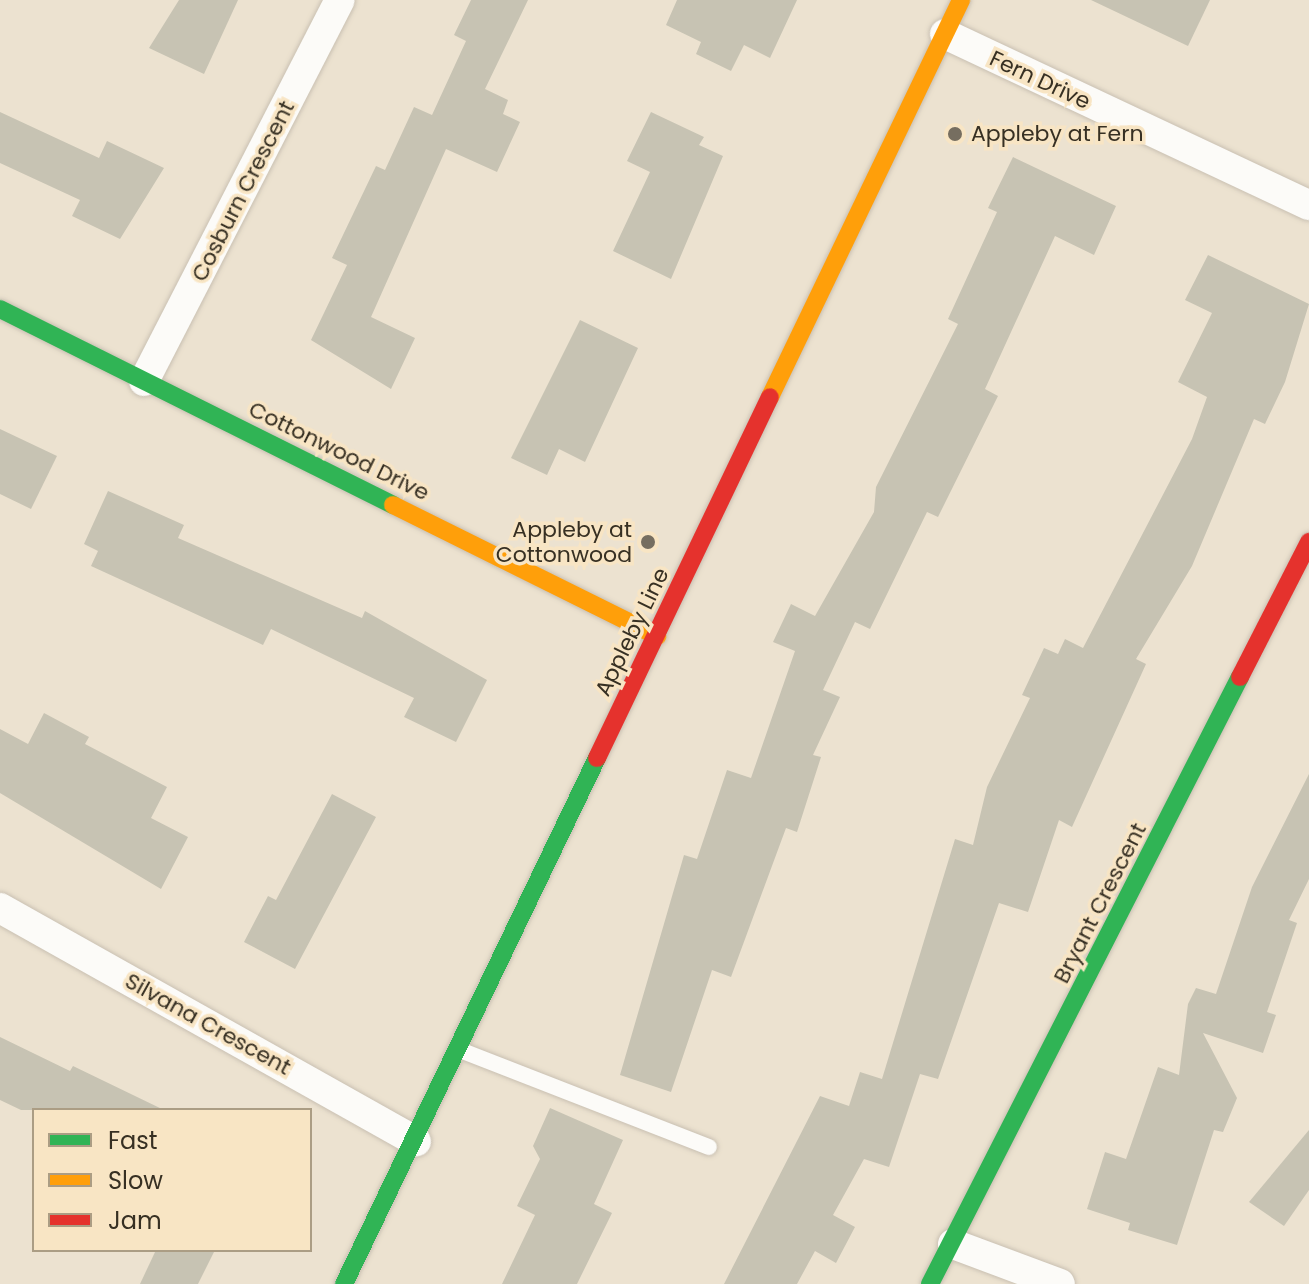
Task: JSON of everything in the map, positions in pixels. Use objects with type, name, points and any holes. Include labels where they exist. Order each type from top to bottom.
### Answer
[{"type":"street","name":"Cosburn Crescent","points":[[144,381],[340,0]]},
{"type":"street","name":"Appleby Line","points":[[344,1284],[460,1050],[961,0]]},
{"type":"street","name":"Fern Drive","points":[[945,34],[1309,205]]},
{"type":"street","name":"Cottonwood Drive","points":[[0,309],[657,636]]},
{"type":"street","name":"Bryant Crescent","points":[[930,1284],[1309,542]]},
{"type":"street","name":"Silvana Crescent","points":[[0,908],[416,1141]]},
{"type":"street","points":[[953,1244],[1060,1284]]},
{"type":"lane","points":[[460,1050],[709,1147]]},
{"type":"building","points":[[179,0],[238,0],[204,74],[149,48]]},
{"type":"building","points":[[471,0],[528,0],[485,89],[508,100],[503,114],[520,122],[497,172],[446,149],[371,317],[415,338],[391,389],[311,340],[347,265],[332,258],[376,166],[385,170],[414,107],[432,115],[466,41],[454,35]]},
{"type":"building","points":[[677,0],[797,0],[770,58],[744,45],[731,71],[696,54],[701,42],[666,25]]},
{"type":"building","points":[[1091,0],[1210,0],[1188,46]]},
{"type":"building","points":[[0,112],[99,158],[107,141],[164,168],[120,239],[72,216],[80,200],[0,163]]},
{"type":"building","points":[[651,112],[704,137],[699,145],[723,156],[671,279],[613,251],[650,172],[627,161]]},
{"type":"building","points":[[1013,157],[1116,206],[1094,255],[1055,236],[985,389],[998,396],[938,517],[927,512],[870,629],[855,622],[823,690],[840,697],[813,755],[821,757],[797,832],[786,828],[731,977],[712,970],[671,1092],[620,1075],[684,855],[697,859],[727,770],[751,778],[795,651],[773,642],[791,604],[815,616],[874,512],[876,487],[958,324],[948,319],[997,212],[988,208]]},
{"type":"building","points":[[1208,255],[1309,304],[1285,382],[1265,424],[1254,419],[1192,566],[1136,659],[1146,664],[1072,827],[1059,820],[1028,912],[999,903],[938,1079],[920,1074],[889,1167],[864,1159],[833,1215],[855,1227],[836,1263],[815,1251],[797,1284],[724,1284],[820,1096],[849,1106],[860,1072],[882,1079],[955,839],[973,845],[987,787],[1030,698],[1022,695],[1044,648],[1058,654],[1065,639],[1083,648],[1192,439],[1207,397],[1178,382],[1212,313],[1185,300]]},
{"type":"building","points":[[580,320],[638,348],[585,462],[559,449],[547,475],[511,458]]},
{"type":"building","points":[[0,429],[57,456],[31,509],[0,494]]},
{"type":"building","points":[[108,491],[184,525],[178,538],[362,618],[365,611],[487,680],[456,742],[404,717],[414,698],[271,629],[263,645],[91,566],[98,551],[84,544]]},
{"type":"building","points":[[44,713],[89,737],[85,744],[167,787],[151,818],[188,837],[161,889],[0,793],[0,729],[28,744]]},
{"type":"building","points":[[1309,774],[1309,879],[1289,920],[1297,923],[1267,1012],[1276,1015],[1263,1053],[1203,1033],[1237,1098],[1223,1132],[1214,1130],[1177,1245],[1128,1230],[1130,1223],[1087,1209],[1105,1152],[1126,1159],[1158,1067],[1179,1075],[1188,1004],[1196,988],[1216,994],[1252,887]]},
{"type":"building","points":[[332,794],[376,817],[295,969],[244,942],[268,896],[276,900]]},
{"type":"building","points":[[0,1037],[70,1071],[73,1066],[160,1108],[21,1110],[0,1100]]},
{"type":"building","points":[[550,1108],[623,1140],[594,1204],[612,1213],[577,1284],[502,1284],[535,1215],[517,1206],[540,1159],[533,1146]]},
{"type":"building","points":[[1309,1130],[1309,1190],[1284,1226],[1249,1202]]},
{"type":"building","points":[[155,1252],[214,1252],[198,1284],[140,1284]]},
{"type":"traffic: fast","points":[[0,309],[393,505]]},
{"type":"traffic: fast","points":[[930,1284],[1240,677]]},
{"type":"traffic: fast","points":[[344,1284],[597,758]]},
{"type":"traffic: slow","points":[[770,397],[961,0]]},
{"type":"traffic: slow","points":[[393,505],[657,636]]},
{"type":"traffic: jam","points":[[597,758],[770,397]]},
{"type":"traffic: jam","points":[[1240,677],[1309,542]]},
{"type":"place","name":"Appleby at Fern","points":[[955,134]]},
{"type":"place","name":"Appleby at Cottonwood","points":[[648,542]]}]
